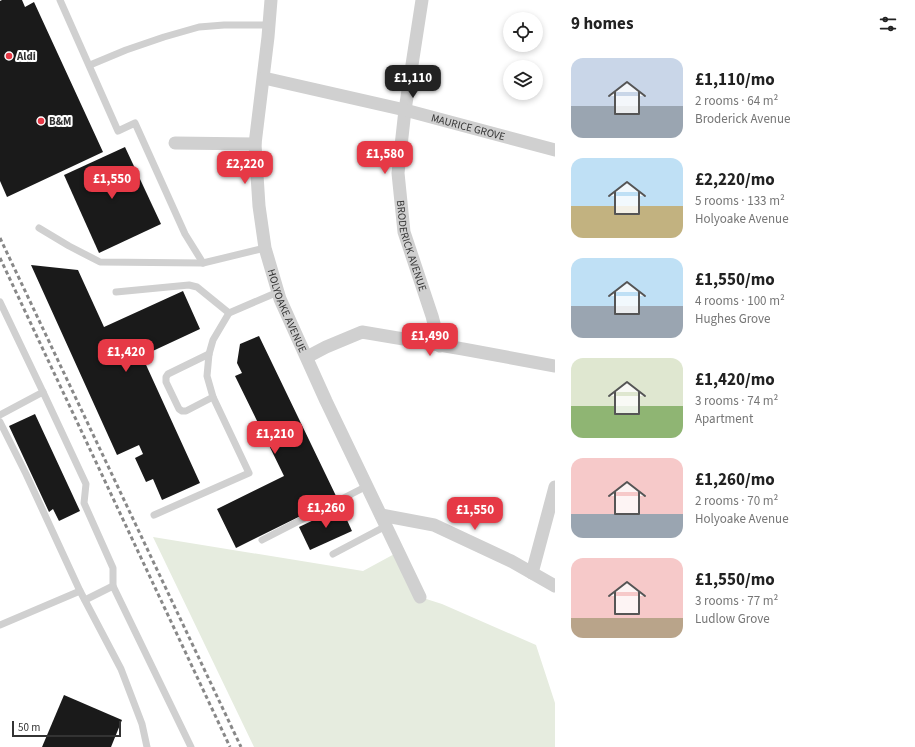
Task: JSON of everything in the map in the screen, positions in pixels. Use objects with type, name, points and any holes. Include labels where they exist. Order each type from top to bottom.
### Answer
[{"type":"street","name":"HOLYOAKE AVENUE","points":[[271,0],[264,78],[255,144],[259,206],[265,248],[278,292],[306,357],[420,597]]},
{"type":"street","name":"BRODERICK AVENUE","points":[[422,0],[405,110],[398,173],[404,232],[430,310],[440,346]]},
{"type":"street","name":"MAURICE GROVE","points":[[264,78],[405,110],[555,150]]},
{"type":"street","points":[[175,143],[255,144]]},
{"type":"street","points":[[306,357],[362,332],[555,366]]},
{"type":"street","points":[[532,574],[555,487]]},
{"type":"street","points":[[384,520],[434,525],[511,562],[555,586]]},
{"type":"lane","points":[[60,0],[118,131],[135,123],[185,234],[203,263]]},
{"type":"lane","points":[[90,65],[126,50],[199,27],[224,25],[269,26]]},
{"type":"lane","points":[[39,228],[68,246],[100,262],[203,263],[265,248]]},
{"type":"lane","points":[[116,292],[190,285],[197,288],[229,313]]},
{"type":"lane","points":[[154,515],[249,473],[213,397],[208,376],[209,354],[213,340],[229,313],[278,292]]},
{"type":"lane","points":[[0,302],[86,484],[84,503],[113,568],[113,586],[191,747]]},
{"type":"lane","points":[[209,354],[168,374],[166,382],[179,409],[182,411],[186,411],[213,397]]},
{"type":"lane","points":[[0,415],[43,392]]},
{"type":"lane","points":[[0,422],[26,474],[80,591],[121,668],[142,724],[147,747]]},
{"type":"lane","points":[[262,540],[367,486]]},
{"type":"lane","points":[[333,554],[384,520]]},
{"type":"lane","points":[[85,600],[113,586]]},
{"type":"lane","points":[[0,625],[80,591]]},
{"type":"shaded area","points":[[153,537],[363,571],[398,552],[420,597],[442,604],[536,645],[555,703],[555,747],[254,747]]},
{"type":"building","points":[[22,0],[25,7],[34,2],[103,152],[7,197],[0,181],[0,1]]},
{"type":"building","points":[[125,147],[161,224],[99,253],[64,175]]},
{"type":"building","points":[[31,265],[78,270],[104,327],[183,291],[200,329],[142,356],[200,483],[162,500],[153,479],[146,482],[135,458],[143,454],[139,445],[117,455]]},
{"type":"building","points":[[259,336],[337,498],[236,548],[217,509],[284,476],[235,376],[242,373],[237,363],[240,344]]},
{"type":"building","points":[[35,414],[80,511],[59,521],[53,509],[49,512],[9,426]]},
{"type":"building","points":[[341,507],[352,531],[310,550],[299,527]]},
{"type":"building","points":[[64,695],[122,720],[111,747],[42,747]]},
{"type":"railway","points":[[0,238],[241,747]]},
{"type":"railway","points":[[0,258],[230,747]]},
{"type":"place","name":"Aldi","points":[[9,56]]},
{"type":"place","name":"B&M","points":[[41,121]]}]
